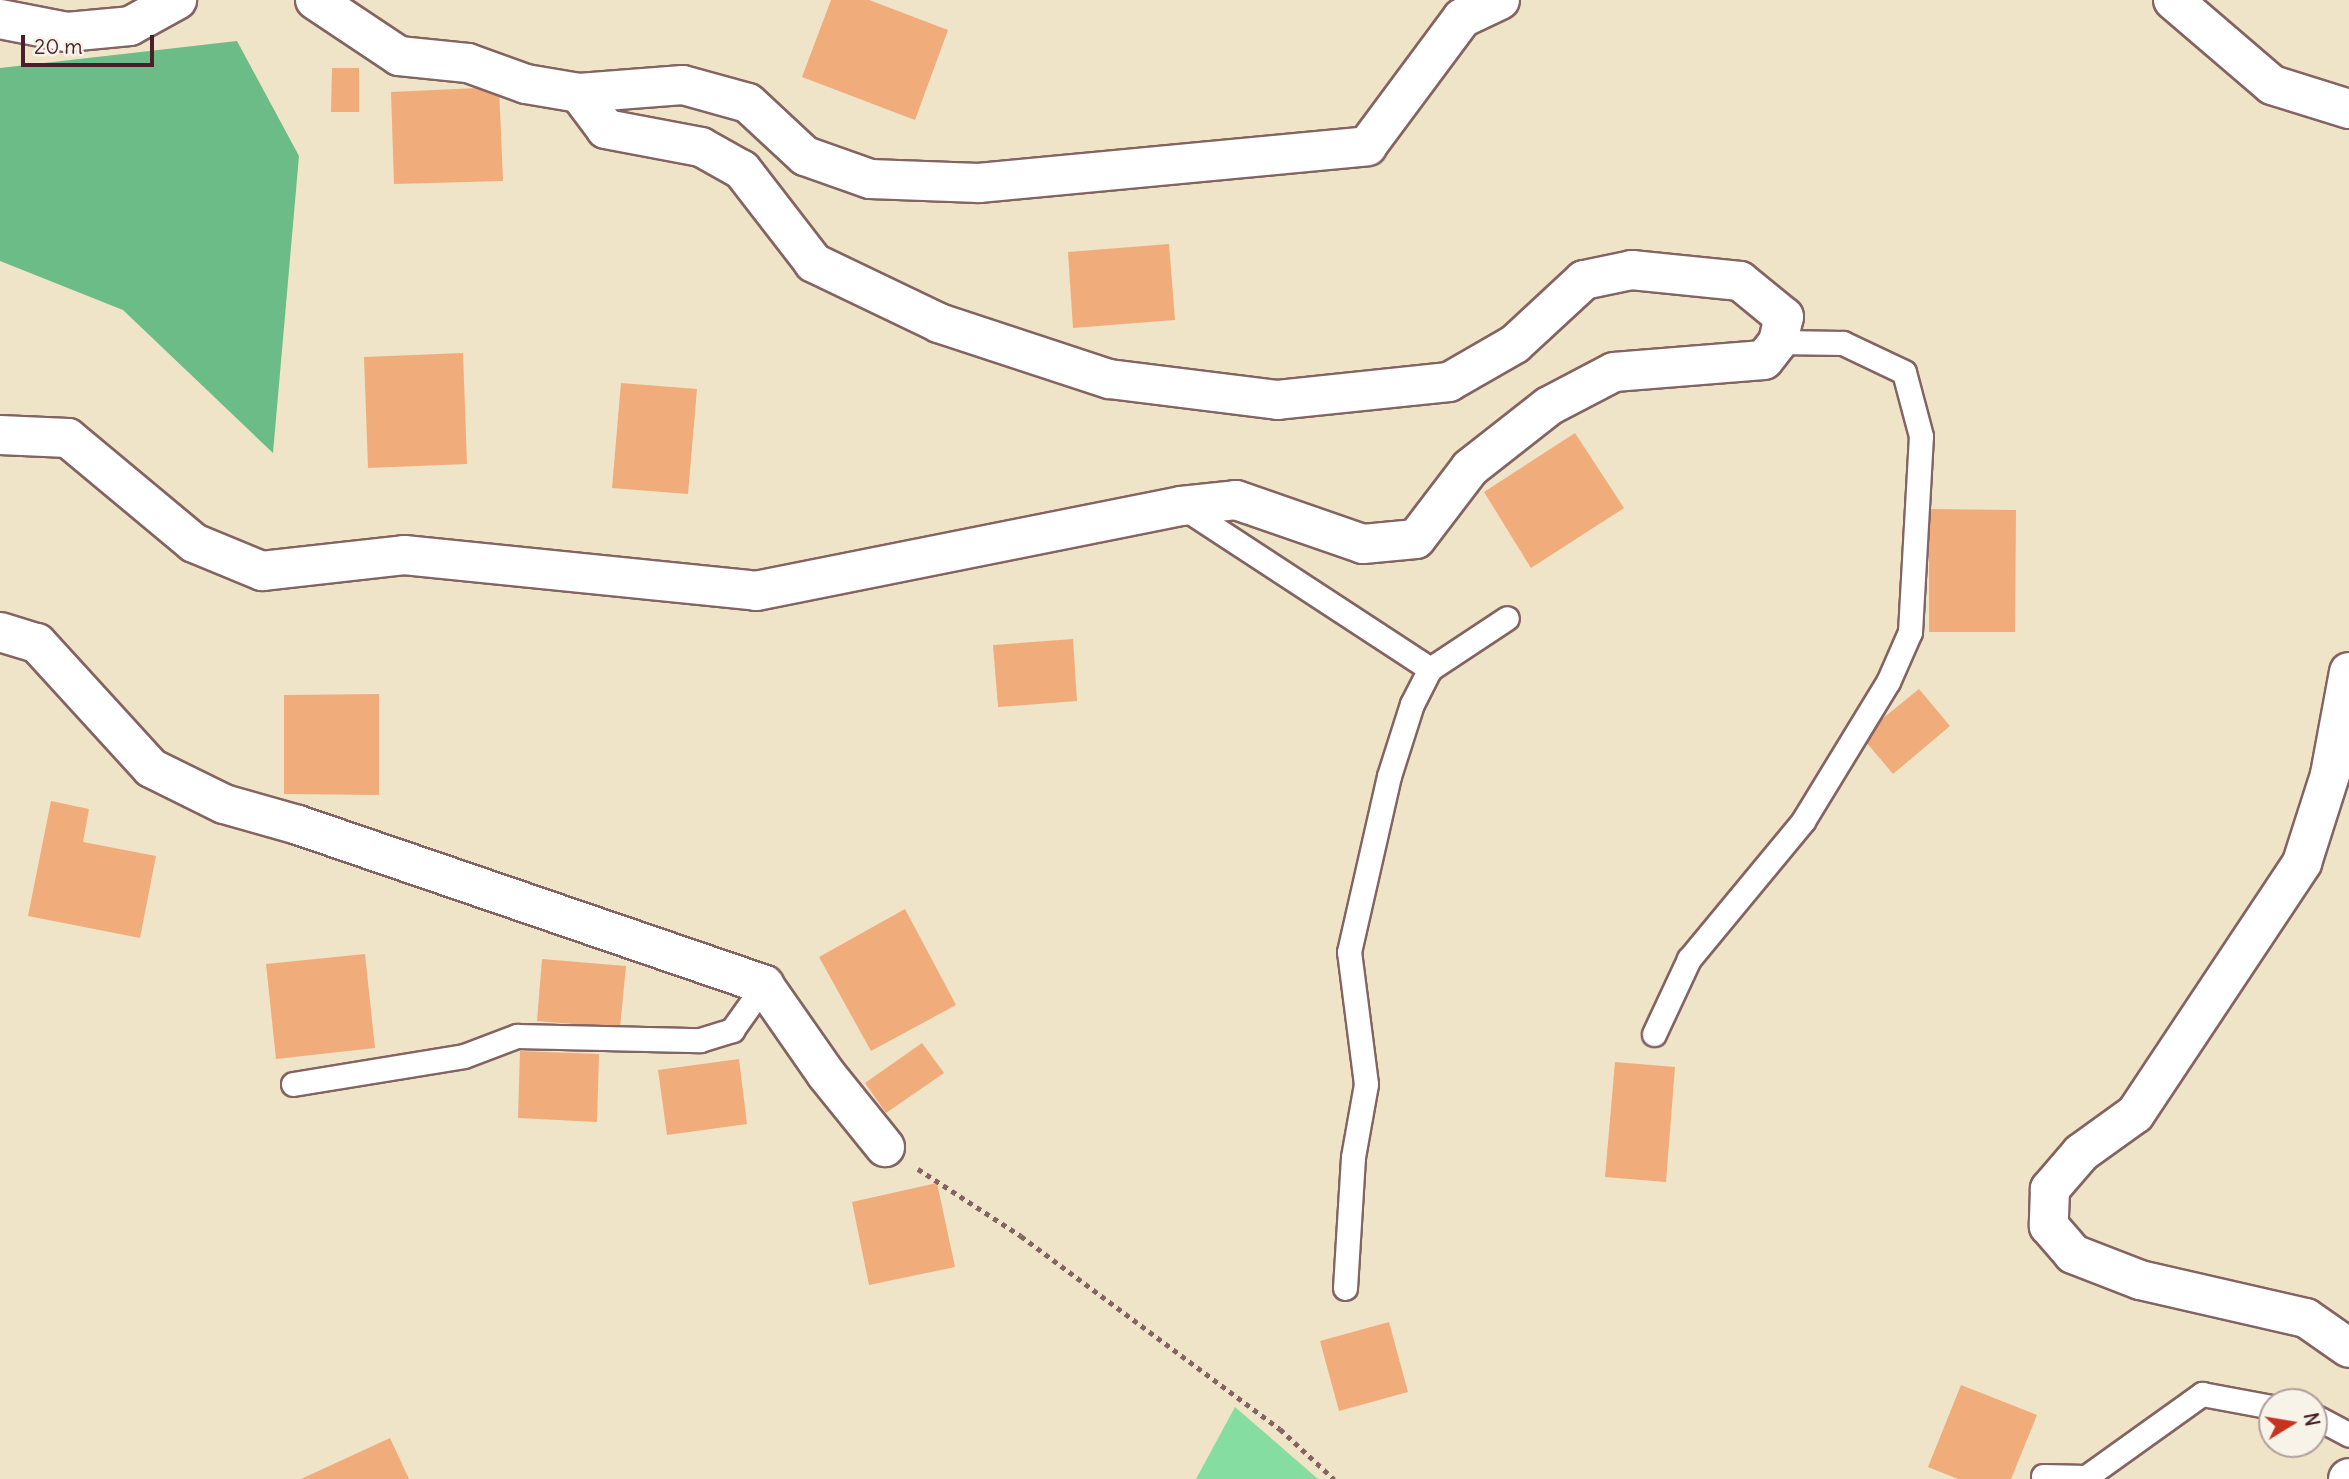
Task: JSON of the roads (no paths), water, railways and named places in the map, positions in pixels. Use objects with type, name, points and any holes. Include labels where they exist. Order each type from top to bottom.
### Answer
[{"type":"street","points":[[0,19],[67,32],[130,26],[177,0]]},
{"type":"street","points":[[315,0],[400,56],[468,63],[526,84],[579,93],[683,85],[748,103],[805,156],[870,179],[979,183],[1367,146],[1462,19],[1500,0]]},
{"type":"street","points":[[2173,0],[2272,85],[2349,108]]},
{"type":"street","points":[[0,435],[68,438],[194,543],[262,571],[404,555],[756,591],[1181,506],[1236,500],[1363,544],[1416,539],[1470,468],[1549,406],[1614,372],[1764,360],[1778,342],[1784,317],[1740,281],[1632,270],[1584,280],[1515,344],[1449,382],[1278,400],[1109,379],[939,323],[814,263],[741,170],[701,147],[606,129],[579,93]]},
{"type":"street","points":[[0,632],[37,643],[151,768],[224,804],[312,829],[764,985],[826,1074],[885,1147]]},
{"type":"street","points":[[2349,672],[2330,775],[2302,863],[2134,1114],[2081,1153],[2050,1189],[2049,1226],[2074,1254],[2140,1280],[2306,1318],[2349,1348]]},
{"type":"lane","points":[[1654,1034],[1689,959],[1803,821],[1888,682],[1910,632],[1921,436],[1904,372],[1843,342],[1778,342]]},
{"type":"lane","points":[[1181,506],[1430,669]]},
{"type":"lane","points":[[1345,1288],[1353,1157],[1366,1084],[1349,952],[1389,776],[1412,704],[1430,669],[1507,618]]},
{"type":"lane","points":[[293,1084],[464,1056],[517,1036],[700,1040],[732,1030],[764,985]]},
{"type":"lane","points":[[2043,1476],[2086,1476],[2202,1394],[2258,1404]]},
{"type":"lane","points":[[2328,1424],[2349,1435]]}]
